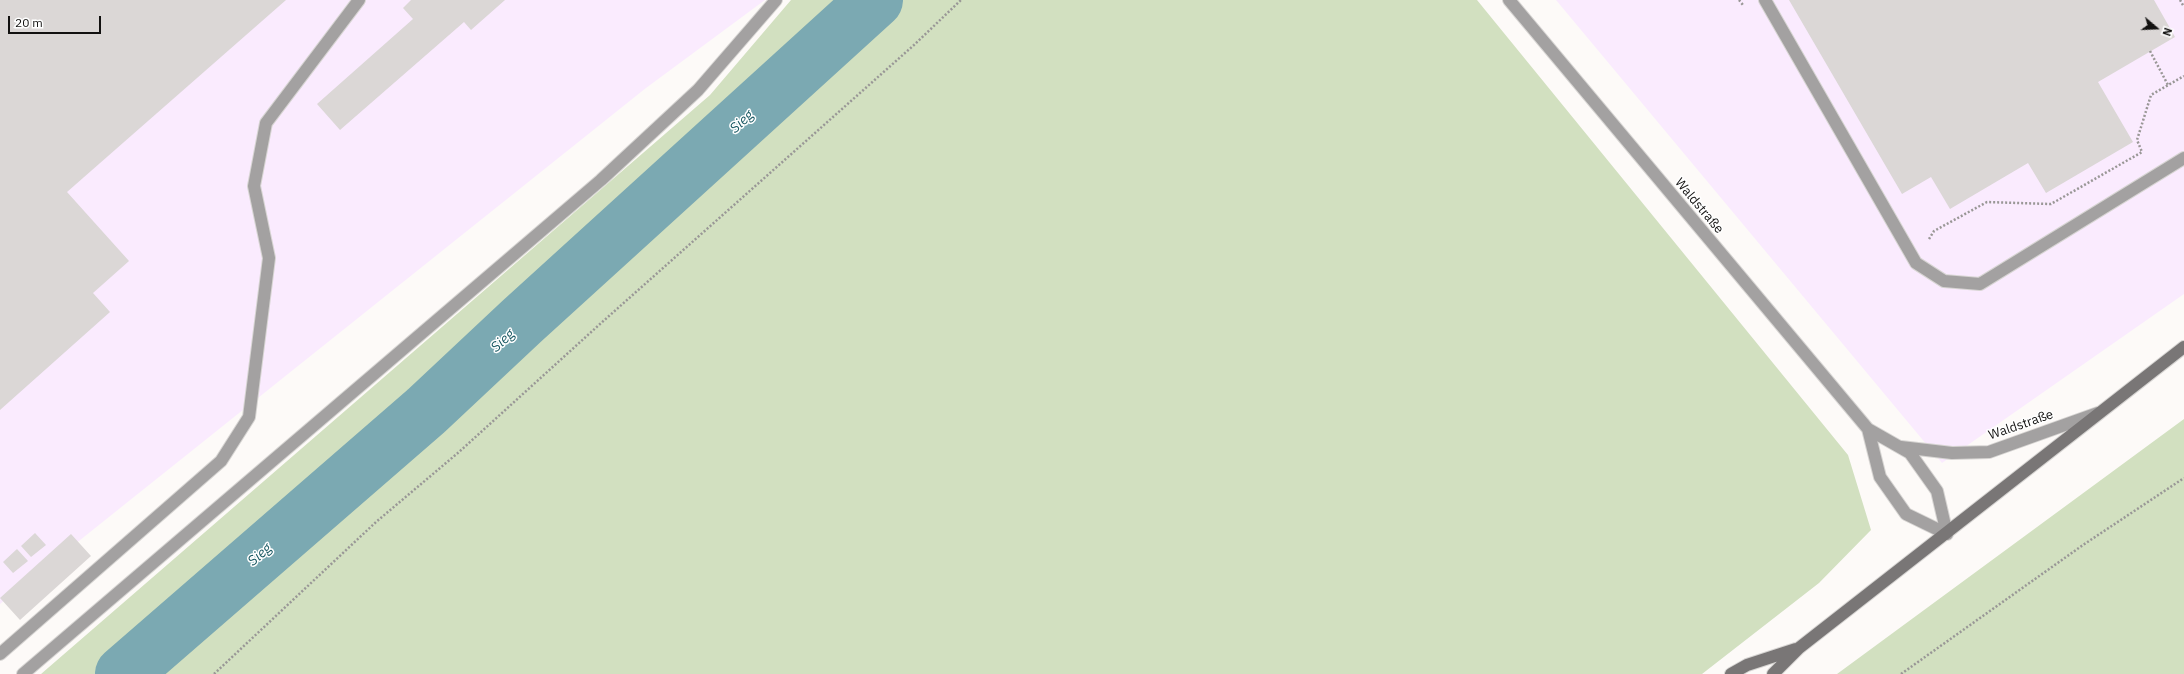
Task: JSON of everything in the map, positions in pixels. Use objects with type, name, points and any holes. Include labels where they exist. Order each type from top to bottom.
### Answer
[{"type":"main road","points":[[1772,674],[1799,648],[1947,534],[2184,347]]},
{"type":"main road","points":[[1731,674],[1747,664],[1799,648]]},
{"type":"street","points":[[0,654],[221,461],[249,417],[268,258],[254,186],[266,123],[359,0]]},
{"type":"street","points":[[22,674],[601,180],[698,90],[776,0]]},
{"type":"street","name":"Waldstraße","points":[[1509,0],[1868,429],[1910,453],[1937,491],[1947,534]]},
{"type":"street","points":[[1766,0],[1916,263],[1944,281],[1980,284],[2184,158]]},
{"type":"street","name":"Waldstraße","points":[[1899,447],[1952,453],[1989,452],[2103,412]]},
{"type":"street","name":"Waldstraße","points":[[1868,429],[1880,477],[1906,514],[1947,534]]},
{"type":"path","points":[[214,674],[376,522],[459,452],[600,324],[914,45],[961,0]]},
{"type":"path","points":[[1739,0],[1746,10]]},
{"type":"path","points":[[2180,0],[2184,7]]},
{"type":"path","points":[[2150,51],[2168,85]]},
{"type":"path","points":[[1916,263],[1934,231],[1988,202],[2051,204],[2142,152],[2136,140],[2151,94],[2184,76]]},
{"type":"path","points":[[1901,674],[2083,545],[2184,478]]},
{"type":"shaded area","points":[[0,0],[765,0],[646,88],[0,604]]},
{"type":"shaded area","points":[[1556,0],[2184,0],[2184,294],[1942,463]]},
{"type":"green space","points":[[791,0],[1477,0],[1848,455],[1871,530],[1819,583],[1702,674],[41,674],[710,95]]},
{"type":"green space","points":[[2184,419],[2184,674],[1837,674]]},
{"type":"building","points":[[0,0],[286,0],[67,192],[129,261],[93,293],[110,312],[0,410]]},
{"type":"building","points":[[411,0],[505,0],[471,30],[464,22],[340,130],[317,104],[413,19],[403,8]]},
{"type":"building","points":[[1789,0],[2154,0],[2175,37],[2098,82],[2133,142],[2046,193],[2028,163],[1950,209],[1931,177],[1902,194]]},
{"type":"building","points":[[35,533],[46,545],[31,557],[21,546]]},
{"type":"building","points":[[71,534],[91,556],[20,620],[0,598]]},
{"type":"building","points":[[17,549],[28,561],[13,573],[3,562]]},
{"type":"waterway","name":"Sieg","points":[[123,674],[426,411],[522,321],[875,0]]}]
